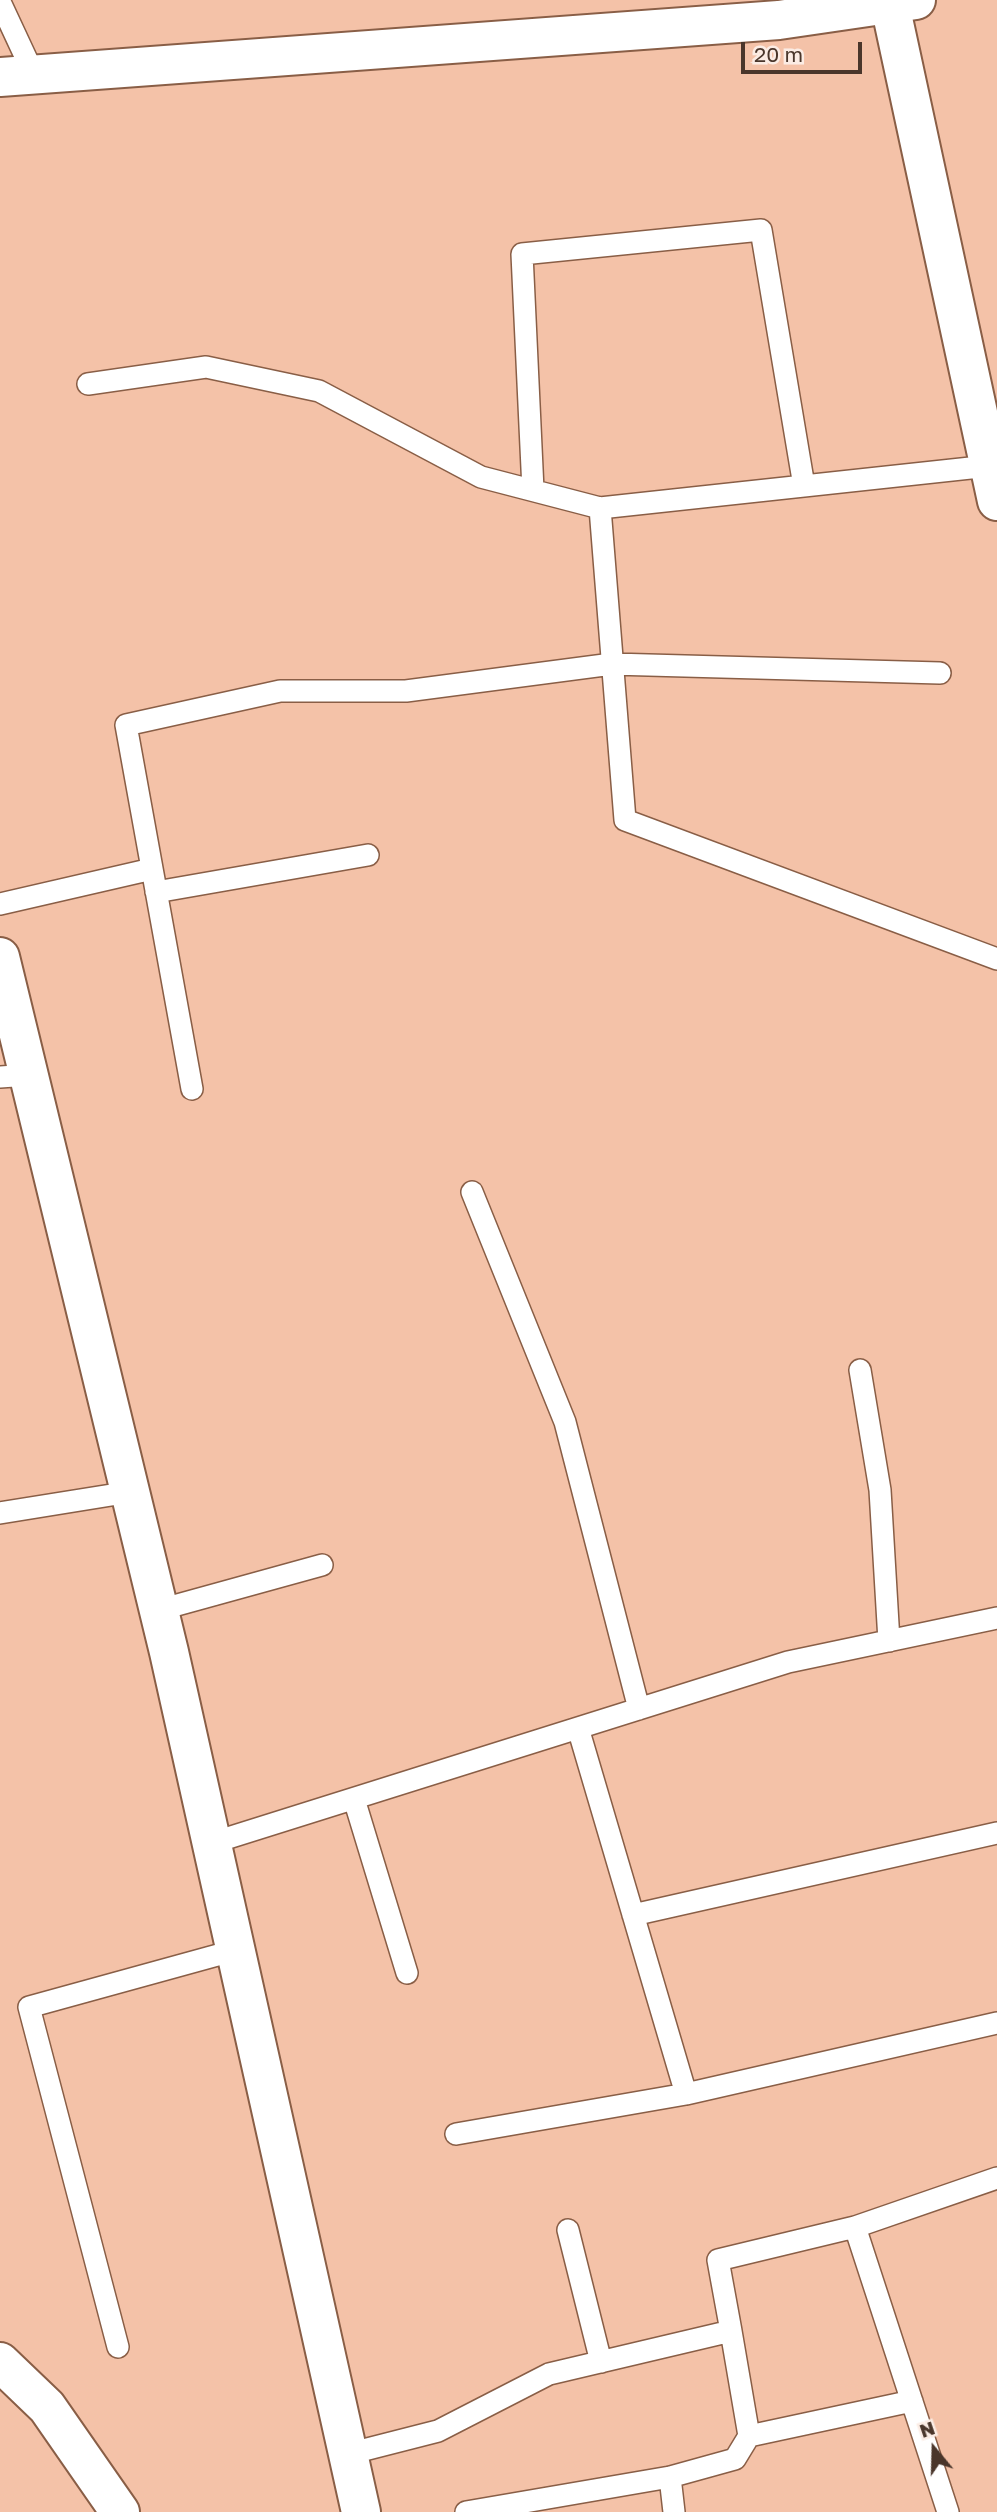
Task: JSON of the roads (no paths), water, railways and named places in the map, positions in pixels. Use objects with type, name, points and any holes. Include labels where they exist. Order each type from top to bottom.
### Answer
[{"type":"street","points":[[17,76],[779,20],[898,1],[993,484]]},
{"type":"street","points":[[0,957],[14,1076],[130,1492],[159,1610],[361,2512]]},
{"type":"street","points":[[0,2362],[47,2407],[120,2512]]},
{"type":"lane","points":[[0,2],[17,76]]},
{"type":"lane","points":[[533,490],[522,254],[761,230],[804,486]]},
{"type":"lane","points":[[88,384],[206,368],[319,391],[481,477],[600,508],[804,486],[993,484]]},
{"type":"lane","points":[[600,508],[625,820],[997,959]]},
{"type":"lane","points":[[191,1089],[126,725],[280,691],[406,691],[612,664],[940,673]]},
{"type":"lane","points":[[156,892],[368,855]]},
{"type":"lane","points":[[0,904],[152,869]]},
{"type":"lane","points":[[471,1192],[565,1422],[639,1709]]},
{"type":"lane","points":[[860,1370],[880,1490],[889,1641]]},
{"type":"lane","points":[[0,1514],[130,1492]]},
{"type":"lane","points":[[159,1610],[322,1565]]},
{"type":"lane","points":[[212,1843],[788,1662],[997,1618]]},
{"type":"lane","points":[[578,1728],[686,2094]]},
{"type":"lane","points":[[354,1799],[407,1973]]},
{"type":"lane","points":[[633,1915],[997,1832]]},
{"type":"lane","points":[[118,2347],[29,2007],[236,1950]]},
{"type":"lane","points":[[456,2134],[686,2094],[997,2023]]},
{"type":"lane","points":[[466,2512],[670,2477],[735,2459],[748,2436],[718,2260],[855,2227],[997,2178]]},
{"type":"lane","points":[[855,2227],[948,2512]]},
{"type":"lane","points":[[568,2230],[601,2362]]},
{"type":"lane","points":[[348,2454],[438,2431],[548,2374],[732,2331]]},
{"type":"lane","points":[[748,2436],[912,2401]]},
{"type":"lane","points":[[670,2477],[674,2512]]}]
